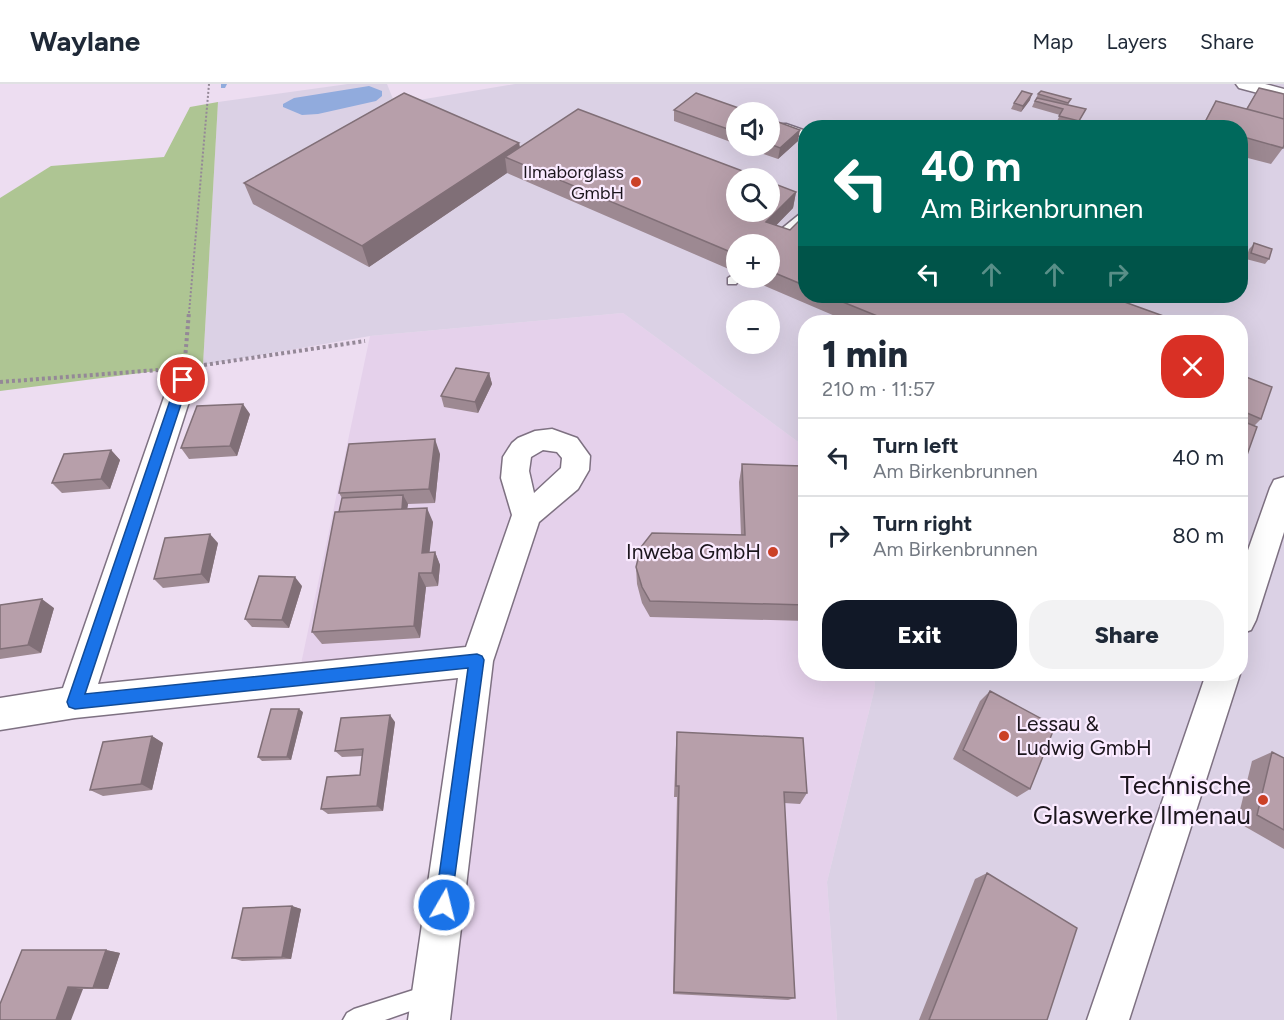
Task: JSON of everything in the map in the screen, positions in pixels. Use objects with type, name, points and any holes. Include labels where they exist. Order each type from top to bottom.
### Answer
[{"type":"street","points":[[1245,84],[1284,95]]},
{"type":"street","points":[[75,702],[181,371]]},
{"type":"street","points":[[1248,596],[1284,488]]},
{"type":"street","points":[[430,1007],[477,660],[527,514]]},
{"type":"street","points":[[0,714],[75,702],[477,660]]},
{"type":"street","points":[[1108,1020],[1221,681]]},
{"type":"lane","points":[[783,126],[798,132]]},
{"type":"lane","points":[[780,235],[798,219]]},
{"type":"lane","points":[[354,1020],[430,1007]]},
{"type":"path","points":[[181,371],[209,84]]},
{"type":"path","points":[[0,382],[181,371],[365,341]]},
{"type":"shaded area","points":[[348,84],[387,84],[395,104],[515,84],[1284,84],[1284,1020],[837,1020],[827,882],[875,687],[875,681],[1248,681],[1248,315],[798,315],[798,442],[623,313],[370,336],[203,365],[218,102]]},
{"type":"shaded area","points":[[623,313],[798,442],[798,681],[875,681],[875,687],[827,882],[837,1020],[443,1020],[492,645],[301,664],[370,336]]},
{"type":"green space","points":[[218,102],[203,365],[0,391],[0,198],[51,166],[164,157],[190,107]]},
{"type":"water","points":[[369,86],[382,91],[382,96],[376,101],[318,114],[302,115],[283,107],[283,104],[294,98]]},
{"type":"building","points":[[1259,88],[1284,94],[1284,119],[1247,109]]},
{"type":"building","points":[[1022,91],[1032,94],[1023,106],[1014,103]]},
{"type":"building","points":[[1041,91],[1071,99],[1068,103],[1038,94]]},
{"type":"building","points":[[404,93],[519,143],[362,246],[244,183]]},
{"type":"building","points":[[696,93],[726,104],[726,128],[674,110]]},
{"type":"building","points":[[1037,98],[1086,109],[1080,120],[1075,120],[1059,116],[1063,109],[1035,101]]},
{"type":"building","points":[[1216,101],[1284,119],[1283,148],[1248,138],[1248,120],[1206,120]]},
{"type":"building","points":[[578,109],[734,168],[726,168],[726,222],[766,222],[790,230],[798,222],[798,283],[780,275],[780,234],[726,234],[726,250],[505,157]]},
{"type":"building","points":[[780,123],[798,129],[780,148]]},
{"type":"building","points":[[780,186],[796,192],[780,208]]},
{"type":"building","points":[[1254,243],[1272,249],[1269,259],[1251,253]]},
{"type":"building","points":[[845,303],[1127,303],[1161,315],[875,315]]},
{"type":"building","points":[[456,368],[489,373],[475,402],[441,396]]},
{"type":"building","points":[[1248,378],[1272,387],[1261,419],[1248,413]]},
{"type":"building","points":[[243,404],[230,446],[181,448],[197,406]]},
{"type":"building","points":[[1248,423],[1257,427],[1248,452]]},
{"type":"building","points":[[435,439],[429,489],[339,493],[349,444]]},
{"type":"building","points":[[111,450],[101,479],[52,483],[64,454]]},
{"type":"building","name":"Inweba GmbH","points":[[742,464],[798,466],[798,605],[650,601],[642,587],[636,567],[641,547],[652,533],[745,535]]},
{"type":"building","points":[[403,495],[402,509],[339,512],[342,498]]},
{"type":"building","points":[[427,508],[422,553],[435,552],[432,573],[419,573],[414,626],[312,632],[335,512]]},
{"type":"building","points":[[210,534],[201,574],[154,579],[165,538]]},
{"type":"building","points":[[259,576],[295,577],[282,620],[245,619]]},
{"type":"building","points":[[42,599],[28,645],[0,649],[0,605]]},
{"type":"building","points":[[990,691],[1055,726],[1030,789],[963,750]]},
{"type":"building","points":[[271,709],[299,709],[287,757],[258,757]]},
{"type":"building","points":[[390,715],[377,806],[321,809],[327,777],[360,775],[363,749],[335,751],[341,718]]},
{"type":"building","points":[[677,732],[803,738],[807,793],[784,792],[795,998],[674,992],[679,786],[676,786]]},
{"type":"building","points":[[152,736],[141,784],[90,790],[103,742]]},
{"type":"building","points":[[1272,752],[1284,758],[1284,830],[1257,815]]},
{"type":"building","points":[[987,873],[1077,928],[1047,1020],[929,1020]]},
{"type":"building","points":[[292,906],[282,957],[232,958],[243,908]]},
{"type":"building","points":[[22,950],[106,950],[93,988],[68,987],[56,1020],[0,1020],[0,1004]]},
{"type":"place","name":"Ilmaborglass GmbH","points":[[636,182]]},
{"type":"place","name":"Inweba GmbH","points":[[773,552]]},
{"type":"place","name":"Lessau & Ludwig GmbH","points":[[1004,736]]},
{"type":"place","name":"Technische Glaswerke Ilmenau","points":[[1263,800]]},
{"type":"route","points":[[183,380],[75,702],[477,660],[444,905]]}]
